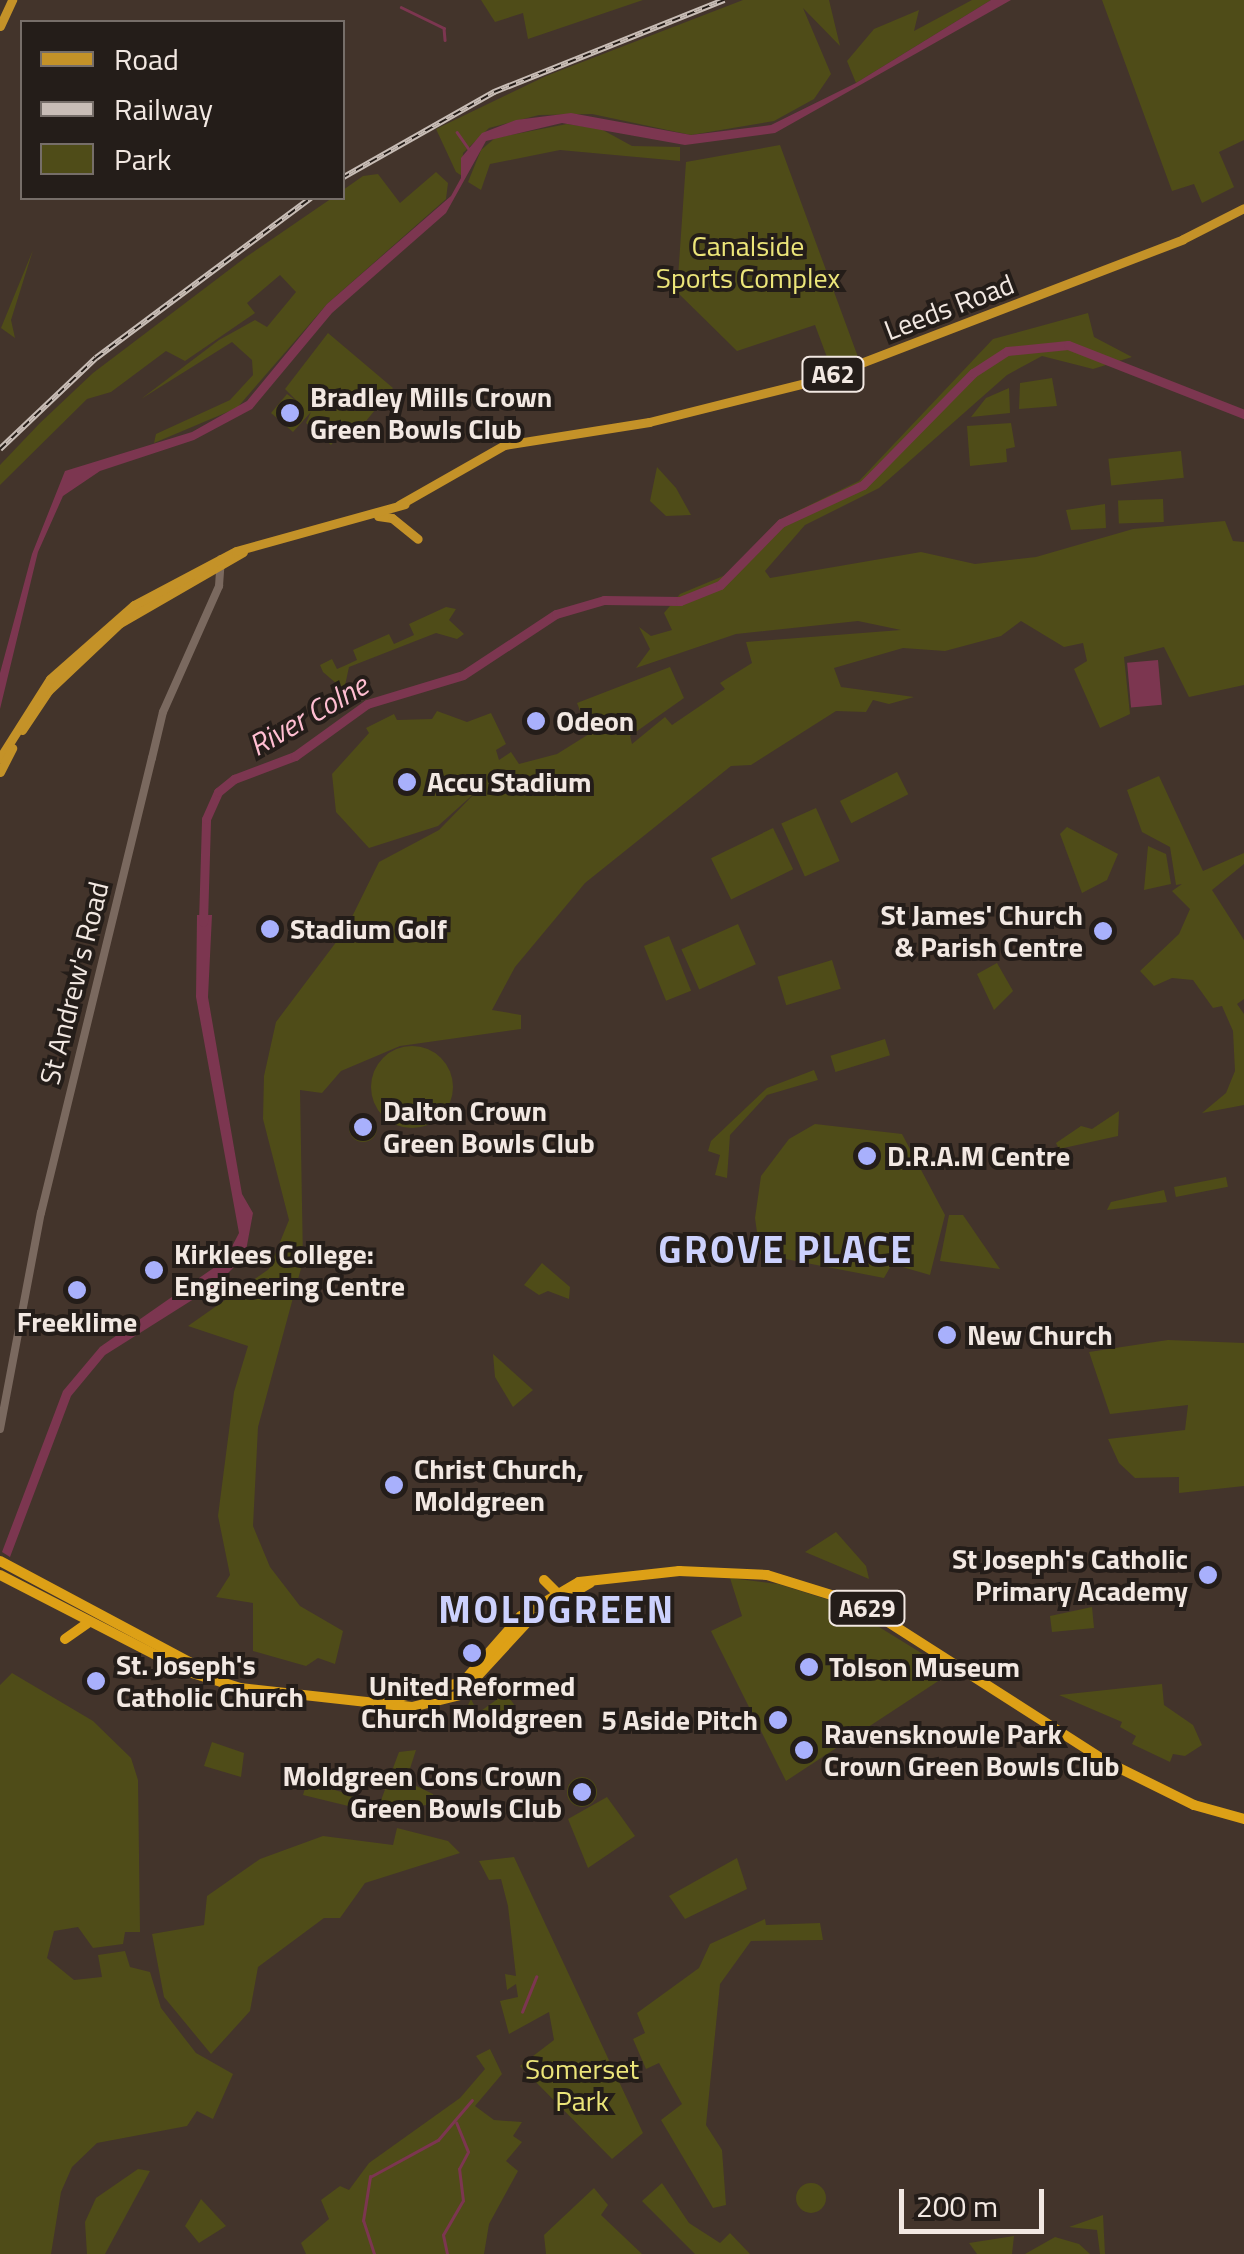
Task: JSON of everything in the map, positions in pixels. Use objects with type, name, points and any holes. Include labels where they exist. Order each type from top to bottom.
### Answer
[{"type":"highway","name":"A629","points":[[0,1560],[6,1574],[68,1613],[180,1669],[250,1688],[378,1702],[439,1698],[474,1684],[533,1616],[591,1582]]},
{"type":"highway","name":"A629","points":[[378,1702],[439,1698],[472,1676],[510,1629],[556,1592],[591,1582],[679,1571],[781,1578],[860,1604],[1107,1762],[1184,1798],[1244,1817]]},
{"type":"highway","name":"A629","points":[[6,1574],[37,1584],[185,1663],[250,1688]]},
{"type":"highway","points":[[544,1580],[556,1592]]},
{"type":"highway","points":[[37,1584],[68,1613]]},
{"type":"highway","points":[[65,1639],[90,1623]]},
{"type":"highway","points":[[492,1630],[510,1629]]},
{"type":"main road","points":[[2,22],[10,0]]},
{"type":"main road","name":"Leeds Road","points":[[0,758],[50,679],[122,613],[243,552],[376,516],[518,440],[660,418],[814,381],[1183,239],[1244,208]]},
{"type":"main road","points":[[376,516],[392,518],[418,539]]},
{"type":"main road","name":"Leeds Road","points":[[0,772],[38,704],[86,653],[137,612],[222,562]]},
{"type":"main road","name":"St Andrew's Road","points":[[0,1429],[41,1212],[162,718],[222,562]]},
{"type":"main road","points":[[48,661],[50,679]]},
{"type":"green space","points":[[481,0],[643,0],[528,39],[523,13],[495,22]]},
{"type":"green space","points":[[743,0],[829,0],[840,46],[803,8],[831,74],[814,99],[774,121],[691,135],[592,114],[539,115],[489,128],[463,153],[462,176],[456,172],[436,129],[546,76]]},
{"type":"green space","points":[[972,0],[991,0],[856,83],[847,61],[874,29],[919,10],[914,31]]},
{"type":"green space","points":[[1102,0],[1244,0],[1244,140],[1219,152],[1234,187],[1202,203],[1194,184],[1172,191]]},
{"type":"green space","points":[[567,124],[601,129],[632,146],[680,147],[680,161],[560,150],[490,164],[481,190],[468,182],[481,150],[495,138]]},
{"type":"green space","name":"Canalside Sports Complex","points":[[780,145],[858,357],[831,368],[815,325],[737,351],[677,292],[686,162]]},
{"type":"green space","points":[[436,172],[448,183],[446,199],[327,304],[237,408],[154,443],[156,434],[230,400],[253,375],[252,360],[232,342],[141,399],[219,340],[255,320],[267,327],[296,292],[280,275],[247,303],[255,313],[185,361],[166,351],[111,392],[87,399],[0,485],[0,465],[93,373],[246,257],[329,200],[345,200],[345,189],[363,176],[378,174],[400,203]]},
{"type":"green space","points":[[33,250],[11,320],[15,338],[1,328]]},
{"type":"green space","points":[[1088,313],[1094,337],[1132,357],[1093,369],[1042,356],[1007,375],[879,488],[805,525],[765,571],[770,578],[921,552],[975,564],[1036,557],[1133,529],[1225,521],[1233,541],[1244,542],[1244,685],[1189,697],[1164,647],[1124,657],[1130,714],[1100,728],[1074,669],[1087,661],[1083,643],[1064,647],[1021,621],[1001,636],[945,651],[903,648],[834,668],[841,687],[914,697],[889,704],[873,700],[866,712],[836,711],[751,765],[731,766],[585,883],[515,967],[492,1010],[521,1015],[521,1029],[400,1046],[341,1071],[322,1093],[300,1090],[303,1261],[258,1427],[253,1526],[270,1567],[300,1606],[343,1631],[335,1664],[318,1658],[306,1666],[253,1651],[253,1603],[216,1597],[230,1575],[218,1516],[234,1392],[248,1346],[188,1326],[269,1269],[289,1220],[263,1119],[264,1076],[276,1022],[346,929],[379,862],[439,830],[478,790],[438,826],[369,848],[336,812],[332,774],[369,733],[366,728],[394,714],[397,720],[432,719],[437,711],[467,722],[491,713],[506,744],[496,750],[499,760],[511,752],[519,764],[557,754],[589,734],[577,703],[670,667],[684,698],[630,736],[632,744],[665,717],[672,725],[725,689],[720,683],[752,663],[746,642],[901,630],[858,621],[736,634],[636,668],[650,649],[639,627],[651,636],[672,630],[664,613],[680,594],[728,574],[779,520],[859,481],[993,339]]},
{"type":"green space","points":[[328,333],[393,388],[366,421],[350,424],[331,445],[306,423],[311,412],[293,432],[271,413],[287,394],[299,403],[285,389]]},
{"type":"green space","points":[[1052,378],[1057,406],[1019,409],[1020,383]]},
{"type":"green space","points":[[1009,388],[1010,413],[971,417],[986,398]]},
{"type":"green space","points":[[1011,423],[1015,447],[1006,449],[1007,462],[970,466],[967,426]]},
{"type":"green space","points":[[1181,451],[1184,478],[1111,485],[1108,459]]},
{"type":"green space","points":[[657,467],[676,488],[691,515],[666,516],[650,501]]},
{"type":"green space","points":[[1163,499],[1164,522],[1119,524],[1118,501]]},
{"type":"green space","points":[[1105,504],[1106,528],[1071,530],[1066,510]]},
{"type":"green space","points":[[446,607],[456,609],[449,620],[464,634],[457,639],[436,633],[349,667],[344,690],[323,672],[320,665],[332,659],[337,669],[344,666],[357,660],[353,650],[389,634],[394,644],[414,635],[409,624]]},
{"type":"green space","points":[[897,772],[908,794],[851,823],[840,801]]},
{"type":"green space","points":[[1159,776],[1203,871],[1244,853],[1244,864],[1212,890],[1244,940],[1244,999],[1237,1004],[1244,1014],[1244,1105],[1202,1113],[1226,1093],[1235,1071],[1233,1031],[1222,1006],[1213,1008],[1193,980],[1172,978],[1154,986],[1140,971],[1179,934],[1190,909],[1172,891],[1182,884],[1176,885],[1170,847],[1142,832],[1127,790]]},
{"type":"green space","points":[[816,808],[840,861],[805,876],[781,823]]},
{"type":"green space","points":[[1067,827],[1118,854],[1107,880],[1082,893],[1060,834]]},
{"type":"green space","points":[[773,828],[793,869],[731,900],[711,858]]},
{"type":"green space","points":[[1148,846],[1166,854],[1171,884],[1144,890]]},
{"type":"green space","points":[[738,924],[756,964],[699,989],[681,949]]},
{"type":"green space","points":[[669,936],[691,991],[666,1001],[644,946]]},
{"type":"green space","points":[[832,960],[841,989],[786,1005],[777,977]]},
{"type":"green space","points":[[997,963],[1013,991],[994,1010],[977,974]]},
{"type":"green space","points":[[885,1039],[890,1055],[835,1072],[830,1056]]},
{"type":"green space","points":[[412,1046],[441,1058],[453,1087],[441,1116],[412,1128],[383,1116],[371,1087],[383,1058]]},
{"type":"green space","points":[[814,1070],[818,1080],[767,1095],[730,1135],[727,1178],[715,1175],[720,1155],[708,1151],[711,1141],[767,1088]]},
{"type":"green space","points":[[1119,1111],[1118,1136],[1059,1149],[1056,1143],[1081,1126],[1092,1129]]},
{"type":"green space","name":"Dalton Crown Green Bowls Club","points":[[363,1114],[373,1118],[377,1128],[373,1138],[363,1142],[353,1138],[349,1128],[353,1118]]},
{"type":"green space","points":[[815,1124],[902,1134],[945,1215],[930,1275],[892,1264],[884,1278],[760,1254],[755,1218],[761,1176],[789,1139]]},
{"type":"green space","points":[[1226,1177],[1228,1187],[1176,1197],[1174,1187]]},
{"type":"green space","points":[[1164,1190],[1167,1202],[1107,1210],[1111,1202]]},
{"type":"green space","points":[[949,1215],[963,1215],[1000,1269],[940,1261]]},
{"type":"green space","points":[[542,1263],[570,1287],[569,1299],[548,1291],[539,1295],[524,1285]]},
{"type":"green space","points":[[1168,1340],[1244,1343],[1244,1486],[1179,1493],[1179,1477],[1135,1478],[1119,1463],[1108,1439],[1185,1430],[1188,1405],[1110,1414],[1089,1352]]},
{"type":"green space","points":[[493,1354],[533,1390],[513,1407],[495,1377]]},
{"type":"green space","points":[[836,1532],[866,1566],[869,1579],[805,1552]]},
{"type":"green space","points":[[730,1578],[778,1584],[842,1604],[952,1672],[786,1781],[711,1631],[742,1616]]},
{"type":"green space","points":[[1092,1607],[1094,1628],[1052,1632],[1050,1616]]},
{"type":"green space","points":[[12,1673],[93,1721],[131,1758],[138,1780],[140,1932],[125,1932],[123,1944],[93,1948],[78,1927],[54,1931],[47,1958],[74,1980],[102,1977],[98,1955],[125,1951],[130,1967],[150,1972],[161,2008],[196,2053],[233,2074],[213,2119],[197,2111],[187,2126],[97,2143],[72,2167],[61,2192],[51,2254],[0,2254],[0,1685]]},
{"type":"green space","points":[[1162,1684],[1164,1705],[1193,1725],[1202,1745],[1185,1756],[1173,1754],[1170,1762],[1132,1744],[1136,1736],[1120,1727],[1122,1722],[1059,1695]]},
{"type":"green space","points":[[506,1693],[515,1706],[489,1724],[467,1707],[471,1699],[478,1713]]},
{"type":"green space","points":[[212,1742],[244,1753],[241,1777],[204,1766]]},
{"type":"green space","points":[[416,1750],[406,1781],[433,1794],[435,1804],[410,1807],[406,1820],[303,1795],[307,1782],[380,1803],[399,1752]]},
{"type":"green space","name":"Moldgreen Cons Crown Green Bowls Club","points":[[582,1777],[596,1786],[597,1792],[588,1806],[582,1807],[568,1798],[567,1792],[576,1778]]},
{"type":"green space","points":[[607,1797],[635,1836],[588,1868],[568,1819]]},
{"type":"green space","points":[[397,1828],[448,1841],[460,1853],[365,1883],[340,1918],[324,1918],[258,1967],[250,2011],[211,2054],[164,1997],[152,1934],[204,1925],[207,1896],[260,1859],[323,1836],[393,1845]]},
{"type":"green space","name":"Somerset Park","points":[[514,1857],[643,2133],[612,2159],[520,2066],[554,2040],[549,2012],[509,2034],[500,2001],[518,1997],[516,1984],[507,1990],[505,1974],[516,1976],[508,1906],[501,1879],[489,1880],[479,1861]]},
{"type":"green space","points":[[737,1858],[747,1889],[685,1919],[669,1896]]},
{"type":"green space","points":[[765,1919],[766,1925],[820,1923],[823,1940],[751,1941],[720,1984],[706,2125],[722,2150],[726,2205],[713,2208],[661,2120],[682,2104],[659,2063],[646,2069],[633,2039],[645,2033],[637,2013],[699,1968],[710,1944]]},
{"type":"green space","points":[[490,2049],[502,2074],[475,2106],[494,2120],[522,2122],[513,2136],[522,2142],[506,2161],[518,2171],[489,2224],[484,2254],[306,2254],[301,2243],[329,2219],[321,2200],[340,2186],[349,2190],[369,2163],[460,2098],[485,2069],[476,2056]]},
{"type":"green space","points":[[138,2169],[150,2171],[105,2254],[87,2254],[85,2222],[96,2198]]},
{"type":"green space","points":[[662,2183],[689,2223],[720,2243],[730,2233],[750,2254],[695,2254],[642,2201]]},
{"type":"green space","points":[[811,2183],[825,2192],[826,2198],[817,2212],[811,2213],[797,2204],[796,2198],[805,2184]]},
{"type":"green space","points":[[594,2188],[608,2205],[601,2215],[642,2254],[546,2254],[544,2235]]},
{"type":"green space","points":[[201,2199],[226,2226],[199,2243],[185,2226]]},
{"type":"green space","points":[[1103,2215],[1105,2254],[1100,2254],[1097,2230],[1069,2227]]},
{"type":"green space","points":[[1014,2236],[1012,2254],[977,2254],[969,2243]]},
{"type":"green space","points":[[1055,2237],[1079,2244],[1090,2254],[1025,2254]]},
{"type":"shaded area","points":[[991,0],[1011,0],[775,133],[685,145],[562,123],[486,141],[446,213],[332,313],[252,409],[194,440],[100,471],[63,496],[38,552],[0,709],[0,673],[32,554],[65,471],[192,432],[247,401],[327,304],[451,196],[461,178],[461,158],[482,133],[516,120],[571,113],[691,135],[771,125],[856,83]]},
{"type":"shaded area","points":[[1158,660],[1162,705],[1131,708],[1127,663]]},
{"type":"shaded area","points":[[197,915],[212,915],[208,997],[242,1194],[253,1213],[245,1256],[216,1285],[105,1355],[71,1396],[10,1557],[2,1552],[63,1391],[100,1347],[225,1260],[239,1233],[196,997]]},
{"type":"waterway","points":[[401,7],[444,28],[445,40]]},
{"type":"waterway","points":[[457,132],[469,149]]},
{"type":"waterway","name":"River Colne","points":[[203,922],[206,819],[218,792],[234,779],[295,756],[367,704],[463,675],[556,614],[604,600],[680,601],[720,585],[781,523],[863,485],[973,373],[1007,351],[1068,345],[1244,414]]},
{"type":"waterway","points":[[522,2012],[536,1977]]},
{"type":"waterway","points":[[374,2254],[363,2221],[370,2177],[438,2140],[472,2100]]},
{"type":"waterway","points":[[447,2254],[443,2235],[463,2201],[459,2169],[468,2152],[456,2123]]},
{"type":"railway","points":[[345,176],[494,92],[724,0]]},
{"type":"railway","points":[[0,449],[96,358],[308,200]]},
{"type":"place","name":"Bradley Mills Crown Green Bowls Club","points":[[290,413]]},
{"type":"place","name":"Odeon","points":[[536,721]]},
{"type":"place","name":"Accu Stadium","points":[[407,782]]},
{"type":"place","name":"Stadium Golf","points":[[270,929]]},
{"type":"place","name":"St James' Church & Parish Centre","points":[[1103,931]]},
{"type":"place","name":"Dalton Crown Green Bowls Club","points":[[363,1127]]},
{"type":"place","name":"D.R.A.M Centre","points":[[867,1156]]},
{"type":"place","name":"Kirklees College: Engineering Centre","points":[[154,1270]]},
{"type":"place","name":"Freeklime","points":[[77,1290]]},
{"type":"place","name":"New Church","points":[[947,1335]]},
{"type":"place","name":"Christ Church, Moldgreen","points":[[394,1485]]},
{"type":"place","name":"St Joseph's Catholic Primary Academy","points":[[1208,1575]]},
{"type":"place","name":"United Reformed Church Moldgreen","points":[[472,1653]]},
{"type":"place","name":"Tolson Museum","points":[[809,1667]]},
{"type":"place","name":"St. Joseph's Catholic Church","points":[[96,1681]]},
{"type":"place","name":"5 Aside Pitch","points":[[778,1720]]},
{"type":"place","name":"Ravensknowle Park Crown Green Bowls Club","points":[[804,1750]]},
{"type":"place","name":"Moldgreen Cons Crown Green Bowls Club","points":[[582,1792]]},
{"type":"district","name":"GROVE PLACE","points":[[786,1250]]},
{"type":"district","name":"MOLDGREEN","points":[[557,1610]]}]
